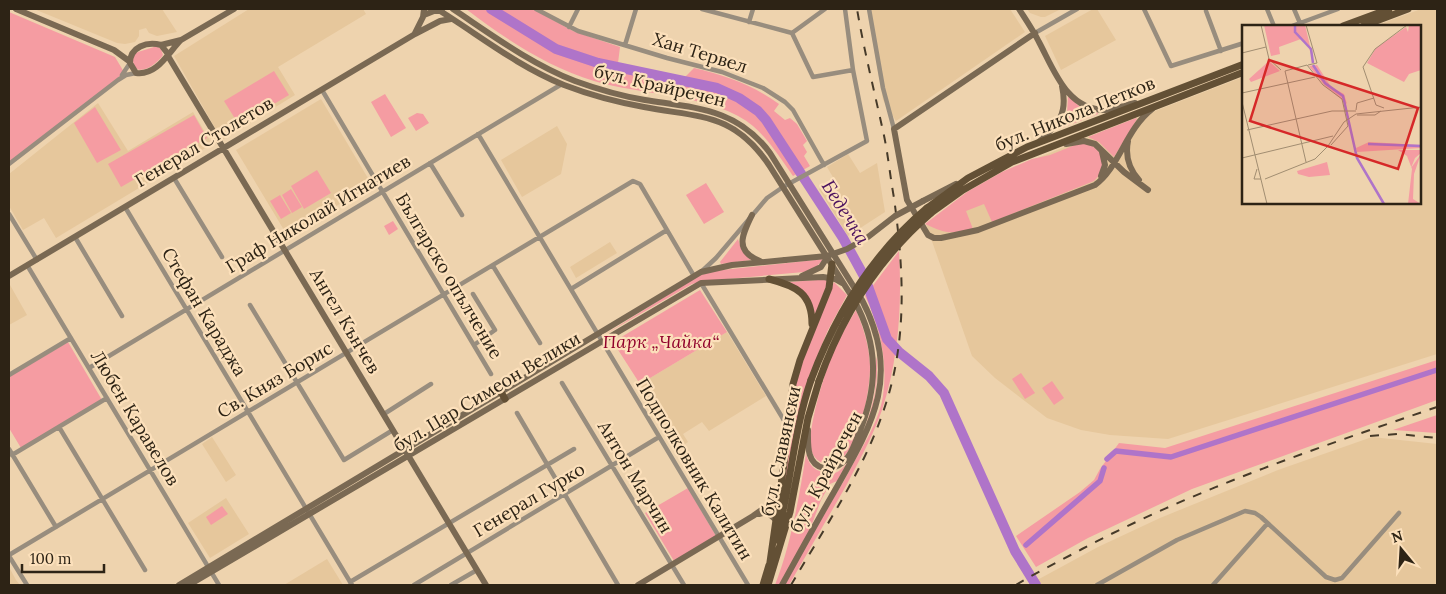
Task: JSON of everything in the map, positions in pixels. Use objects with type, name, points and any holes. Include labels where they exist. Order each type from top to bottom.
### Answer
[{"type":"main road","points":[[16,9],[114,50],[129,62],[136,73],[147,73],[158,66],[181,40]]},
{"type":"main road","points":[[114,50],[126,51],[151,44],[161,45],[181,40],[234,9]]},
{"type":"main road","name":"бул. Крайречен","points":[[453,9],[534,61],[574,80],[624,96],[708,110],[733,119],[759,140],[790,184],[862,300],[870,317],[878,343],[881,369],[880,388],[874,415],[857,452],[782,585]]},
{"type":"main road","points":[[1019,9],[1034,33],[1061,85],[1077,102],[1088,107],[1109,110],[1154,102]]},
{"type":"main road","points":[[1346,25],[1389,9]]},
{"type":"main road","points":[[1366,25],[1408,9]]},
{"type":"main road","points":[[415,34],[424,12],[438,10],[460,13]]},
{"type":"main road","points":[[436,23],[440,17],[438,10]]},
{"type":"main road","name":"бул. Крайречен","points":[[438,10],[508,56],[562,84],[603,98],[645,108],[704,116],[729,126],[756,146],[859,309],[869,335],[873,355],[874,383],[869,408],[852,450],[842,464],[828,469],[821,468],[811,459],[808,445],[808,418]]},
{"type":"main road","name":"Генерал Столетов","points":[[9,276],[415,34],[444,19],[453,19]]},
{"type":"main road","points":[[1034,33],[894,129],[907,200],[928,235],[934,238],[952,237],[978,230],[1087,188],[1100,181],[1154,102]]},
{"type":"main road","points":[[161,45],[166,49],[168,55]]},
{"type":"main road","points":[[129,62],[130,56],[135,49]]},
{"type":"main road","name":"Ангел Кънчев","points":[[168,55],[486,585]]},
{"type":"main road","name":"бул. Никола Петков","points":[[929,211],[968,178],[1006,157],[1041,146],[1154,102],[1242,65]]},
{"type":"main road","points":[[158,66],[168,66],[178,72]]},
{"type":"main road","name":"бул. Никола Петков","points":[[1154,102],[1242,73]]},
{"type":"main road","points":[[1041,146],[1062,115],[1064,102],[1061,85]]},
{"type":"main road","points":[[1041,146],[1084,141],[1092,142],[1148,190],[1137,179],[1130,168],[1127,157],[1130,136]]},
{"type":"main road","name":"бул. Никола Петков","points":[[929,211],[982,178],[1041,146]]},
{"type":"main road","points":[[1087,188],[1098,180],[1105,168],[1101,149]]},
{"type":"main road","name":"бул. Цар Симеон Велики","points":[[189,585],[210,570],[503,395],[598,334],[696,275],[718,267],[827,256],[847,250],[868,237],[895,216],[968,178]]},
{"type":"main road","name":"бул. Славянски","points":[[763,585],[786,505],[798,424],[836,321],[862,278],[896,237],[929,211]]},
{"type":"main road","points":[[752,216],[743,233],[742,244],[750,256],[763,262]]},
{"type":"main road","points":[[769,568],[793,384],[812,328],[829,288],[831,278],[829,247]]},
{"type":"main road","points":[[791,279],[815,271],[830,261]]},
{"type":"main road","name":"бул. Цар Симеон Велики","points":[[503,395],[602,341],[701,283],[831,278],[845,285]]},
{"type":"main road","points":[[770,279],[787,284],[802,292],[810,307],[812,328]]},
{"type":"main road","name":"бул. Славянски","points":[[768,585],[790,512],[815,380]]},
{"type":"main road","points":[[638,585],[753,516],[780,495]]},
{"type":"main road","points":[[753,516],[767,512],[776,520]]},
{"type":"main road","name":"бул. Цар Симеон Велики","points":[[179,585],[210,570]]},
{"type":"street","name":"Хан Тервел","points":[[536,9],[569,27],[667,58],[722,72],[747,81],[775,95],[785,102],[796,114],[824,164]]},
{"type":"street","points":[[569,27],[578,9]]},
{"type":"street","points":[[625,45],[636,9]]},
{"type":"street","points":[[702,9],[792,33]]},
{"type":"street","points":[[749,22],[752,9]]},
{"type":"street","points":[[792,33],[825,9]]},
{"type":"street","points":[[792,33],[813,77],[853,70],[844,9]]},
{"type":"street","points":[[869,9],[883,88],[894,129]]},
{"type":"street","points":[[1034,33],[1077,9]]},
{"type":"street","points":[[1144,9],[1171,66],[1242,45]]},
{"type":"street","points":[[1267,9],[1274,25]]},
{"type":"street","points":[[1294,9],[1300,23]]},
{"type":"street","points":[[1295,25],[1338,9]]},
{"type":"street","points":[[1206,11],[1221,51]]},
{"type":"street","points":[[118,80],[129,62]]},
{"type":"street","name":"бул. Цар Симеон Велики","points":[[696,275],[716,258],[767,198],[867,140],[853,70]]},
{"type":"street","points":[[9,164],[118,80],[126,75],[136,73]]},
{"type":"street","name":"Граф Николай Игнатиев","points":[[89,368],[562,84]]},
{"type":"street","name":"Българско опълчение","points":[[322,90],[491,374]]},
{"type":"street","name":"Подполковник Калитин","points":[[478,134],[748,585]]},
{"type":"street","points":[[430,163],[462,215]]},
{"type":"street","points":[[174,178],[222,257]]},
{"type":"street","name":"Св. Княз Борис","points":[[9,556],[633,182],[640,184],[667,230]]},
{"type":"street","name":"Стефан Караджа","points":[[125,207],[351,584]]},
{"type":"street","points":[[9,214],[37,260]]},
{"type":"street","points":[[571,289],[667,230],[696,275]]},
{"type":"street","points":[[74,237],[122,316]]},
{"type":"street","name":"Любен Каравелов","points":[[27,265],[219,585]]},
{"type":"street","points":[[493,266],[540,343]]},
{"type":"street","points":[[701,283],[788,427]]},
{"type":"street","points":[[473,294],[495,330],[474,345]]},
{"type":"street","points":[[250,305],[344,460],[393,430]]},
{"type":"street","points":[[9,375],[71,338]]},
{"type":"street","name":"Антон Марчин","points":[[562,383],[684,585]]},
{"type":"street","points":[[384,414],[430,384]]},
{"type":"street","points":[[12,455],[107,398]]},
{"type":"street","points":[[517,413],[618,585]]},
{"type":"street","points":[[59,427],[145,570]]},
{"type":"street","name":"Генерал Гурко","points":[[414,585],[659,438]]},
{"type":"street","points":[[9,449],[56,527]]},
{"type":"street","points":[[351,584],[574,449]]},
{"type":"street","points":[[1097,585],[1178,540],[1234,514],[1245,511],[1254,513],[1326,577],[1335,580],[1342,578],[1399,514]]},
{"type":"street","points":[[1213,585],[1267,524]]},
{"type":"street","points":[[9,556],[26,585]]},
{"type":"street","points":[[452,585],[477,570]]},
{"type":"shaded area","points":[[34,9],[162,9],[177,32],[157,36],[149,33],[146,28],[139,30],[139,36],[135,42],[117,43]]},
{"type":"shaded area","points":[[249,9],[363,9],[366,14],[278,67],[295,95],[222,140],[174,56]]},
{"type":"shaded area","points":[[867,9],[1010,9],[1025,32],[896,121],[883,100]]},
{"type":"shaded area","points":[[1027,9],[1061,9],[1041,17],[1030,13]]},
{"type":"shaded area","points":[[1093,9],[1097,9],[1116,40],[1061,70],[1045,36]]},
{"type":"shaded area","points":[[1421,9],[1437,9],[1437,354],[1168,439],[1110,435],[1081,430],[1047,418],[995,378],[972,356],[926,224],[1001,173],[1242,77],[1242,204],[1421,204],[1421,25],[1378,25]]},
{"type":"shaded area","points":[[321,99],[372,185],[287,235],[236,150]]},
{"type":"shaded area","points":[[98,103],[128,151],[193,112],[212,144],[56,238],[44,218],[23,230],[9,206],[9,174]]},
{"type":"shaded area","points":[[557,126],[567,144],[561,174],[522,197],[501,160]]},
{"type":"shaded area","points":[[848,154],[860,173],[877,163],[885,212],[848,236],[819,189],[834,179],[827,167]]},
{"type":"shaded area","points":[[610,242],[617,253],[576,278],[570,267]]},
{"type":"shaded area","points":[[9,286],[27,315],[9,325]]},
{"type":"shaded area","points":[[727,332],[766,396],[709,431],[702,422],[683,434],[688,442],[679,448],[640,384]]},
{"type":"shaded area","points":[[212,437],[236,475],[226,482],[202,444]]},
{"type":"shaded area","points":[[1372,437],[1437,444],[1437,585],[1028,585],[1098,547],[1160,518],[1278,470]]},
{"type":"shaded area","points":[[226,498],[249,534],[210,558],[188,523]]},
{"type":"shaded area","points":[[327,559],[343,585],[284,585]]},
{"type":"shaded area","points":[[9,567],[16,580],[20,585],[9,585]]},
{"type":"green space","points":[[466,9],[533,9],[573,31],[620,47],[618,63],[683,79],[694,68],[728,77],[749,86],[779,104],[774,111],[785,120],[790,118],[797,124],[807,141],[803,145],[807,152],[804,156],[810,166],[793,176],[764,137],[753,126],[738,116],[699,102],[613,86],[577,75],[527,51],[495,31]]},
{"type":"green space","points":[[9,12],[115,57],[124,72],[9,165]]},
{"type":"green space","points":[[154,47],[161,49],[163,55],[159,60],[144,69],[136,68],[133,63],[133,55]]},
{"type":"green space","points":[[274,71],[289,95],[239,125],[224,101]]},
{"type":"green space","points":[[385,94],[406,128],[391,137],[371,102]]},
{"type":"green space","points":[[1068,96],[1079,106],[1098,114],[1059,129],[1067,113]]},
{"type":"green space","points":[[95,107],[121,150],[97,163],[74,123]]},
{"type":"green space","points":[[417,113],[423,114],[429,123],[416,131],[408,118]]},
{"type":"green space","points":[[194,115],[207,138],[121,187],[108,164]]},
{"type":"green space","points":[[1136,118],[1114,157],[1099,142],[1088,137]]},
{"type":"green space","points":[[1080,143],[1088,144],[1097,149],[1102,158],[1102,167],[1094,181],[992,222],[984,204],[966,211],[973,229],[948,232],[925,224],[967,192],[1002,172],[1032,159],[1050,155]]},
{"type":"green space","points":[[317,170],[331,193],[304,209],[291,186]]},
{"type":"green space","points":[[706,183],[724,212],[704,224],[686,195]]},
{"type":"green space","points":[[291,189],[302,207],[292,213],[282,195]]},
{"type":"green space","points":[[280,195],[291,213],[281,219],[270,201]]},
{"type":"green space","points":[[393,221],[398,229],[389,235],[384,226]]},
{"type":"green space","points":[[738,239],[741,248],[751,260],[721,264],[720,262]]},
{"type":"green space","points":[[899,251],[900,291],[896,351],[882,410],[870,439],[846,486],[789,585],[784,585],[845,479],[867,438],[881,406],[884,383],[882,344],[865,296]]},
{"type":"green space","points":[[824,259],[815,268],[804,272],[705,281],[692,284],[604,335],[698,276],[713,271]]},
{"type":"green space","points":[[829,279],[815,315],[812,304],[807,296],[790,283],[790,282]]},
{"type":"green space","points":[[834,282],[847,295],[828,330],[809,376],[774,545],[787,463],[796,384],[804,358]]},
{"type":"green space","name":"Парк „Чайка“","points":[[700,290],[727,332],[640,384],[613,342]]},
{"type":"green space","points":[[856,310],[865,336],[870,364],[865,405],[856,438],[849,451],[840,460],[827,464],[818,460],[811,449],[811,429],[831,357]]},
{"type":"green space","points":[[68,342],[102,400],[21,448],[9,428],[9,377]]},
{"type":"green space","points":[[877,357],[877,376],[875,393],[872,408],[868,423],[856,449],[873,400]]},
{"type":"green space","points":[[1437,360],[1437,400],[1192,489],[1088,538],[1036,567],[1016,536],[1080,492],[1094,480],[1119,443],[1165,448]]},
{"type":"green space","points":[[1021,373],[1035,393],[1025,399],[1012,379]]},
{"type":"green space","points":[[1052,381],[1064,398],[1054,405],[1042,388]]},
{"type":"green space","points":[[1437,415],[1437,433],[1393,430]]},
{"type":"green space","points":[[856,449],[837,481],[830,484],[821,500],[809,532],[779,585],[775,585],[790,537],[806,454],[814,468],[823,472],[835,473],[849,460]]},
{"type":"green space","points":[[688,488],[716,536],[674,561],[645,513]]},
{"type":"green space","points":[[222,506],[228,514],[211,525],[206,517]]},
{"type":"waterway","name":"Бедечка","points":[[491,9],[556,49],[598,63],[717,88],[739,98],[758,111],[766,120],[843,238],[865,278],[887,339],[899,352],[929,376],[944,393],[1015,551],[1036,585]]},
{"type":"waterway","points":[[1107,459],[1116,451],[1171,457],[1437,370]]},
{"type":"waterway","points":[[1026,545],[1100,481],[1104,468]]},
{"type":"railway","points":[[791,585],[841,502],[874,437],[890,388],[900,335],[900,253],[894,198],[885,139],[857,9]]},
{"type":"railway","points":[[1016,585],[1125,527],[1168,507],[1302,454],[1437,407]]},
{"type":"railway","points":[[1370,436],[1398,434],[1437,438]]}]
